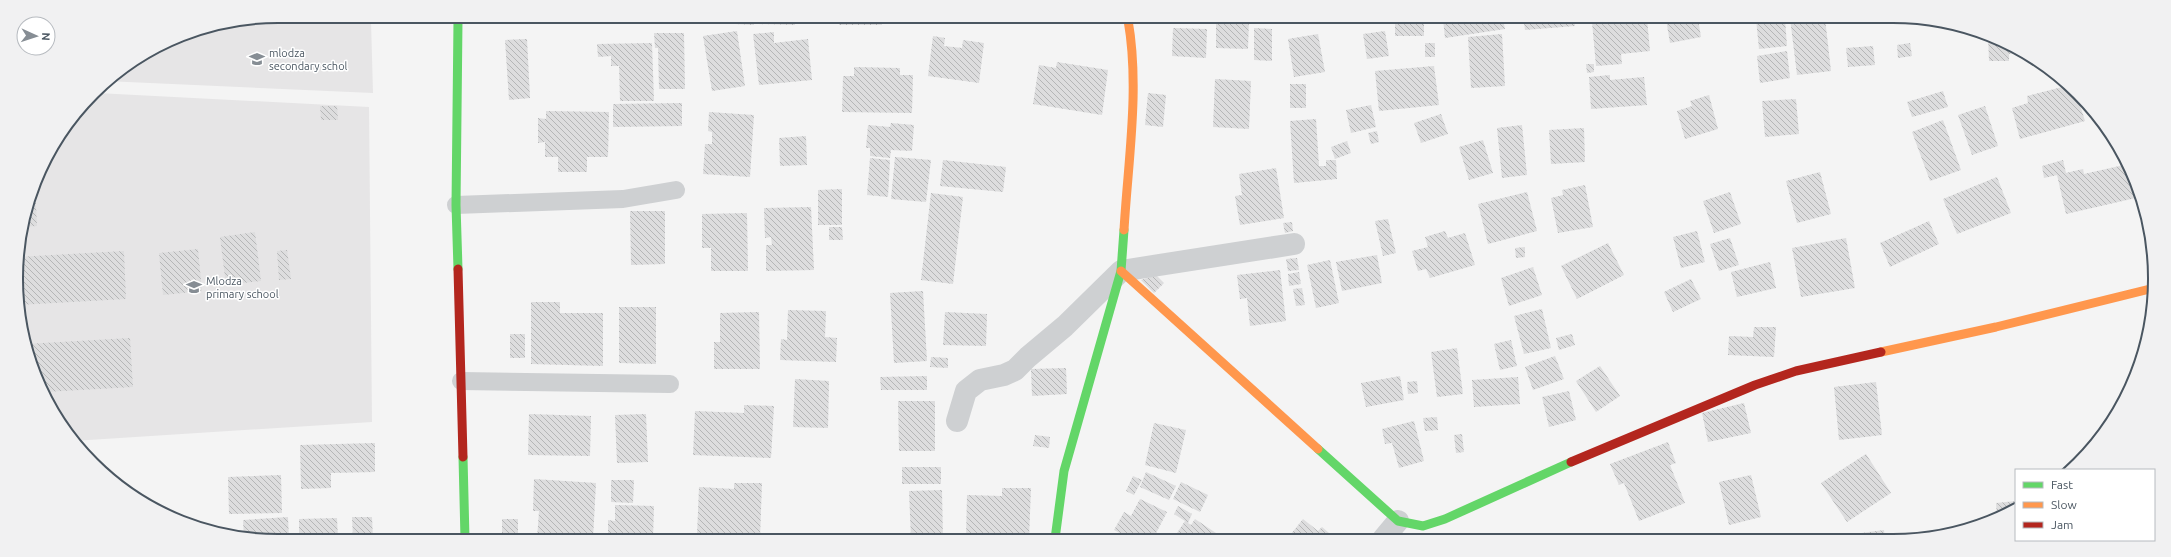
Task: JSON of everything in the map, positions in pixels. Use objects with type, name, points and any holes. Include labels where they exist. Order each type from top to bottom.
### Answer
[{"type":"street","points":[[458,23],[456,205],[465,534]]},
{"type":"street","points":[[1056,534],[1064,471],[1121,271],[1133,88],[1131,37],[1129,23]]},
{"type":"street","points":[[957,421],[966,391],[980,380],[1004,375],[1015,370],[1065,326],[1121,271],[1294,244]]},
{"type":"street","points":[[1121,271],[1398,522],[1423,526],[1444,519],[1615,442],[1755,385],[1796,371],[1996,328],[2147,290]]},
{"type":"street","points":[[1387,534],[1398,522]]},
{"type":"lane","points":[[456,205],[623,199],[676,190]]},
{"type":"lane","points":[[461,381],[670,384]]},
{"type":"shaded area","name":"mlodza secondary schol","points":[[278,23],[371,23],[373,93],[116,81],[137,66],[165,49],[196,37],[229,28],[245,25]]},
{"type":"shaded area","name":"Mlodza primary school","points":[[103,93],[369,107],[372,422],[81,440],[66,420],[49,392],[32,345],[25,312],[23,278],[25,245],[32,212],[49,165],[76,123],[86,110]]},
{"type":"building","points":[[754,23],[754,25],[735,24]]},
{"type":"building","points":[[795,23],[795,25],[758,24]]},
{"type":"building","points":[[839,23],[882,23],[882,25],[839,25]]},
{"type":"building","points":[[1216,23],[1249,23],[1248,49],[1216,48]]},
{"type":"building","points":[[1395,23],[1424,23],[1424,36],[1395,36]]},
{"type":"building","points":[[1443,23],[1504,23],[1505,29],[1445,38]]},
{"type":"building","points":[[1524,23],[1575,23],[1575,26],[1525,30]]},
{"type":"building","points":[[1592,23],[1647,23],[1650,51],[1621,54],[1622,64],[1596,66]]},
{"type":"building","points":[[1667,23],[1699,23],[1701,37],[1670,43]]},
{"type":"building","points":[[1756,23],[1785,23],[1787,46],[1759,49]]},
{"type":"building","points":[[1791,23],[1826,23],[1831,71],[1797,75]]},
{"type":"building","points":[[1173,28],[1207,29],[1206,58],[1172,56]]},
{"type":"building","points":[[1254,28],[1272,29],[1272,61],[1254,60]]},
{"type":"building","points":[[737,31],[745,86],[712,91],[703,36]]},
{"type":"building","points":[[1385,31],[1389,56],[1367,59],[1363,34]]},
{"type":"building","points":[[774,32],[774,43],[808,39],[812,80],[759,85],[753,34]]},
{"type":"building","points":[[654,33],[684,33],[685,89],[659,89],[658,48],[655,48]]},
{"type":"building","points":[[1318,34],[1325,72],[1294,77],[1288,39]]},
{"type":"building","points":[[1502,34],[1505,86],[1471,88],[1468,37]]},
{"type":"building","points":[[933,36],[945,38],[944,46],[962,48],[963,40],[984,43],[979,83],[928,76]]},
{"type":"building","points":[[527,39],[530,98],[509,100],[505,40]]},
{"type":"building","points":[[1988,41],[2014,54],[2009,54],[2009,61],[1989,61]]},
{"type":"building","points":[[652,43],[654,101],[620,101],[619,66],[611,66],[611,56],[598,57],[597,44]]},
{"type":"building","points":[[1425,43],[1435,43],[1435,57],[1425,57]]},
{"type":"building","points":[[1910,43],[1912,56],[1898,58],[1897,45]]},
{"type":"building","points":[[1873,46],[1875,65],[1848,67],[1846,48]]},
{"type":"building","points":[[1787,51],[1790,78],[1760,83],[1757,56]]},
{"type":"building","points":[[1057,62],[1108,70],[1102,115],[1033,104],[1039,65],[1056,68]]},
{"type":"building","points":[[1586,64],[1594,64],[1594,72],[1587,73]]},
{"type":"building","points":[[1434,66],[1439,105],[1379,111],[1375,71]]},
{"type":"building","points":[[854,67],[900,68],[900,75],[913,75],[912,113],[842,112],[843,76],[854,76]]},
{"type":"building","points":[[1610,75],[1610,80],[1644,77],[1647,105],[1591,109],[1589,77]]},
{"type":"building","points":[[1215,79],[1251,81],[1249,129],[1213,127]]},
{"type":"building","points":[[1290,84],[1306,84],[1306,108],[1290,108]]},
{"type":"building","points":[[2062,87],[2080,105],[2085,121],[2020,139],[2012,108],[2028,103],[2027,96]]},
{"type":"building","points":[[1943,91],[1948,107],[1912,117],[1907,102]]},
{"type":"building","points":[[1148,93],[1166,95],[1163,127],[1145,125]]},
{"type":"building","points":[[1709,95],[1718,129],[1685,139],[1677,111],[1692,106],[1690,101]]},
{"type":"building","points":[[1796,99],[1799,134],[1765,137],[1762,101]]},
{"type":"building","points":[[682,103],[682,126],[613,127],[613,104]]},
{"type":"building","points":[[1371,105],[1376,127],[1351,133],[1346,110]]},
{"type":"building","points":[[320,106],[337,106],[338,120],[321,120]]},
{"type":"building","points":[[1985,106],[1998,146],[1972,155],[1958,115]]},
{"type":"building","points":[[546,111],[609,112],[608,157],[587,157],[587,172],[558,172],[558,157],[545,157],[545,142],[538,143],[538,118],[546,119]]},
{"type":"building","points":[[709,112],[754,115],[750,177],[703,174],[705,144],[712,144],[712,132],[708,131]]},
{"type":"building","points":[[1441,114],[1448,134],[1421,143],[1414,123]]},
{"type":"building","points":[[1316,119],[1319,166],[1326,166],[1326,160],[1336,160],[1337,179],[1294,183],[1290,121]]},
{"type":"building","points":[[1943,120],[1961,170],[1930,181],[1912,132]]},
{"type":"building","points":[[891,123],[914,125],[912,151],[891,150],[890,158],[870,156],[870,148],[866,148],[868,125],[890,127]]},
{"type":"building","points":[[1522,125],[1527,175],[1502,178],[1497,128]]},
{"type":"building","points":[[1584,128],[1585,162],[1551,164],[1549,130]]},
{"type":"building","points":[[1377,131],[1379,142],[1371,144],[1368,133]]},
{"type":"building","points":[[806,136],[807,165],[780,166],[779,138]]},
{"type":"building","points":[[1483,140],[1493,173],[1469,180],[1459,147]]},
{"type":"building","points":[[1347,141],[1351,153],[1335,159],[1331,147]]},
{"type":"building","points":[[895,157],[931,160],[926,202],[891,199]]},
{"type":"building","points":[[870,158],[890,160],[888,197],[867,195]]},
{"type":"building","points":[[943,160],[1006,167],[1003,192],[940,186]]},
{"type":"building","points":[[2063,160],[2066,173],[2044,178],[2042,166]]},
{"type":"building","points":[[2122,165],[2135,198],[2066,214],[2057,175],[2083,169],[2084,174]]},
{"type":"building","points":[[1276,168],[1284,218],[1240,225],[1235,196],[1242,195],[1239,174]]},
{"type":"building","points":[[1820,172],[1831,214],[1797,223],[1786,181]]},
{"type":"building","points":[[1997,177],[2011,213],[1957,234],[1943,199]]},
{"type":"building","points":[[1585,185],[1593,227],[1558,233],[1551,198],[1563,195],[1562,190]]},
{"type":"building","points":[[842,189],[842,225],[818,225],[818,190]]},
{"type":"building","points":[[1527,192],[1537,231],[1488,244],[1478,204]]},
{"type":"building","points":[[1730,192],[1741,224],[1714,233],[1703,201]]},
{"type":"building","points":[[931,193],[963,197],[953,284],[921,280]]},
{"type":"building","points":[[36,200],[37,226],[29,227]]},
{"type":"building","points":[[811,207],[814,270],[766,271],[766,245],[772,245],[771,237],[765,238],[764,208]]},
{"type":"building","points":[[630,211],[665,211],[665,264],[631,265]]},
{"type":"building","points":[[747,213],[748,271],[711,271],[711,248],[702,248],[702,214]]},
{"type":"building","points":[[1388,219],[1396,253],[1383,256],[1375,221]]},
{"type":"building","points":[[1929,221],[1939,244],[1890,267],[1880,243]]},
{"type":"building","points":[[1292,222],[1293,231],[1285,233],[1283,223]]},
{"type":"building","points":[[829,227],[842,227],[843,240],[829,240]]},
{"type":"building","points":[[1445,231],[1448,238],[1465,233],[1475,265],[1430,278],[1426,269],[1418,271],[1412,251],[1428,247],[1425,237]]},
{"type":"building","points":[[1697,231],[1705,262],[1681,268],[1673,237]]},
{"type":"building","points":[[255,232],[261,281],[226,285],[220,237]]},
{"type":"building","points":[[1730,238],[1739,265],[1719,271],[1710,244]]},
{"type":"building","points":[[1846,238],[1855,288],[1801,297],[1792,248]]},
{"type":"building","points":[[1608,243],[1624,275],[1577,299],[1561,266]]},
{"type":"building","points":[[1525,247],[1525,257],[1516,258],[1515,248]]},
{"type":"building","points":[[198,249],[202,291],[163,295],[159,253]]},
{"type":"building","points":[[287,250],[291,279],[279,280],[277,251]]},
{"type":"building","points":[[124,251],[126,299],[25,305],[23,278],[24,257]]},
{"type":"building","points":[[1377,255],[1382,283],[1342,291],[1336,262]]},
{"type":"building","points":[[1297,258],[1299,270],[1288,271],[1286,259]]},
{"type":"building","points":[[1330,260],[1339,303],[1316,308],[1307,265]]},
{"type":"building","points":[[1770,262],[1776,288],[1737,297],[1731,272]]},
{"type":"building","points":[[1533,267],[1542,295],[1509,306],[1501,278]]},
{"type":"building","points":[[1280,270],[1286,321],[1250,326],[1247,298],[1240,299],[1237,275]]},
{"type":"building","points":[[1299,272],[1301,284],[1289,286],[1288,274]]},
{"type":"building","points":[[1156,275],[1164,283],[1154,293],[1141,280]]},
{"type":"building","points":[[1691,279],[1701,299],[1673,312],[1664,292]]},
{"type":"building","points":[[1302,288],[1305,305],[1296,306],[1293,289]]},
{"type":"building","points":[[923,291],[927,361],[894,363],[890,293]]},
{"type":"building","points":[[531,302],[560,302],[560,313],[603,313],[603,366],[531,364]]},
{"type":"building","points":[[619,307],[656,307],[656,364],[619,363]]},
{"type":"building","points":[[1542,309],[1551,348],[1524,354],[1514,316]]},
{"type":"building","points":[[788,310],[826,311],[825,337],[837,338],[836,362],[780,360],[781,339],[787,340]]},
{"type":"building","points":[[759,312],[760,369],[714,369],[714,342],[720,342],[720,313]]},
{"type":"building","points":[[945,312],[987,314],[986,346],[943,345]]},
{"type":"building","points":[[1754,327],[1776,327],[1774,357],[1728,355],[1729,336],[1753,337]]},
{"type":"building","points":[[510,334],[525,334],[525,358],[510,358]]},
{"type":"building","points":[[1572,334],[1575,345],[1559,350],[1556,338]]},
{"type":"building","points":[[130,338],[133,387],[49,392],[32,344]]},
{"type":"building","points":[[1511,340],[1517,366],[1500,370],[1494,344]]},
{"type":"building","points":[[1457,348],[1463,394],[1437,397],[1431,352]]},
{"type":"building","points":[[1555,356],[1564,379],[1533,390],[1525,367]]},
{"type":"building","points":[[931,357],[948,358],[948,368],[930,367]]},
{"type":"building","points":[[1600,366],[1620,396],[1596,412],[1576,381]]},
{"type":"building","points":[[1066,368],[1067,394],[1032,396],[1031,369]]},
{"type":"building","points":[[927,376],[927,390],[881,390],[880,377]]},
{"type":"building","points":[[1400,376],[1404,400],[1366,407],[1361,383]]},
{"type":"building","points":[[1518,377],[1520,404],[1474,407],[1472,380]]},
{"type":"building","points":[[795,379],[829,381],[828,428],[793,427]]},
{"type":"building","points":[[1417,381],[1418,393],[1408,394],[1407,382]]},
{"type":"building","points":[[1876,382],[1882,435],[1839,440],[1834,387]]},
{"type":"building","points":[[1569,391],[1576,420],[1549,427],[1542,397]]},
{"type":"building","points":[[898,401],[935,401],[935,451],[899,451]]},
{"type":"building","points":[[1744,403],[1751,433],[1708,442],[1702,413]]},
{"type":"building","points":[[744,405],[774,406],[771,458],[693,455],[695,411],[744,413]]},
{"type":"building","points":[[529,414],[591,416],[590,456],[528,455]]},
{"type":"building","points":[[646,414],[648,462],[617,463],[615,415]]},
{"type":"building","points":[[1437,417],[1438,430],[1425,431],[1423,418]]},
{"type":"building","points":[[1414,421],[1424,461],[1399,468],[1392,443],[1385,444],[1382,429]]},
{"type":"building","points":[[1154,423],[1186,430],[1176,473],[1145,465]]},
{"type":"building","points":[[1462,434],[1464,452],[1456,453],[1454,435]]},
{"type":"building","points":[[1035,435],[1050,437],[1049,448],[1033,446]]},
{"type":"building","points":[[1668,442],[1676,463],[1670,465],[1685,503],[1639,521],[1624,483],[1619,485],[1610,464]]},
{"type":"building","points":[[375,443],[375,472],[331,473],[331,488],[301,489],[300,445]]},
{"type":"building","points":[[1866,454],[1891,493],[1847,522],[1821,483]]},
{"type":"building","points":[[902,467],[941,467],[941,484],[902,484]]},
{"type":"building","points":[[1146,472],[1176,486],[1169,500],[1140,487]]},
{"type":"building","points":[[281,475],[282,513],[229,514],[228,477]]},
{"type":"building","points":[[1751,475],[1761,517],[1729,525],[1719,482]]},
{"type":"building","points":[[1133,476],[1142,480],[1134,495],[1126,491]]},
{"type":"building","points":[[534,479],[596,483],[593,534],[537,534],[539,511],[533,511]]},
{"type":"building","points":[[611,480],[634,480],[633,503],[611,502]]},
{"type":"building","points":[[1181,482],[1208,495],[1200,512],[1173,499]]},
{"type":"building","points":[[734,483],[762,483],[760,534],[697,534],[699,487],[734,489]]},
{"type":"building","points":[[1002,488],[1031,488],[1029,534],[966,534],[967,495],[1002,496]]},
{"type":"building","points":[[942,490],[943,534],[911,534],[909,491]]},
{"type":"building","points":[[1140,499],[1167,512],[1156,534],[1122,534],[1114,530],[1124,512],[1131,516]]},
{"type":"building","points":[[2015,501],[2015,503],[1997,512],[1996,503]]},
{"type":"building","points":[[615,505],[654,506],[653,534],[608,534],[608,520],[615,521]]},
{"type":"building","points":[[1178,506],[1192,514],[1188,523],[1191,525],[1195,519],[1218,534],[1176,534],[1185,521],[1174,514]]},
{"type":"building","points":[[288,517],[289,534],[244,532],[243,520]]},
{"type":"building","points":[[352,517],[372,517],[373,534],[353,534]]},
{"type":"building","points":[[337,518],[338,534],[299,534],[299,519]]},
{"type":"building","points":[[502,519],[518,519],[518,534],[502,534]]},
{"type":"building","points":[[1303,519],[1318,531],[1322,527],[1330,534],[1291,534]]},
{"type":"building","points":[[1884,530],[1884,534],[1854,534]]},
{"type":"traffic: fast","points":[[458,23],[456,205],[458,269]]},
{"type":"traffic: fast","points":[[1056,534],[1064,471],[1121,271],[1124,230]]},
{"type":"traffic: fast","points":[[1318,449],[1398,521],[1423,526],[1445,519],[1571,462]]},
{"type":"traffic: fast","points":[[463,457],[465,534]]},
{"type":"traffic: slow","points":[[1124,230],[1133,98],[1133,72],[1128,23]]},
{"type":"traffic: slow","points":[[1121,271],[1318,449]]},
{"type":"traffic: slow","points":[[1881,352],[1996,327],[2147,290]]},
{"type":"traffic: jam","points":[[458,269],[463,457]]},
{"type":"traffic: jam","points":[[1571,462],[1755,385],[1796,371],[1881,352]]},
{"type":"place","name":"mlodza secondary schol","points":[[257,59]]},
{"type":"place","name":"Mlodza primary school","points":[[194,287]]}]
